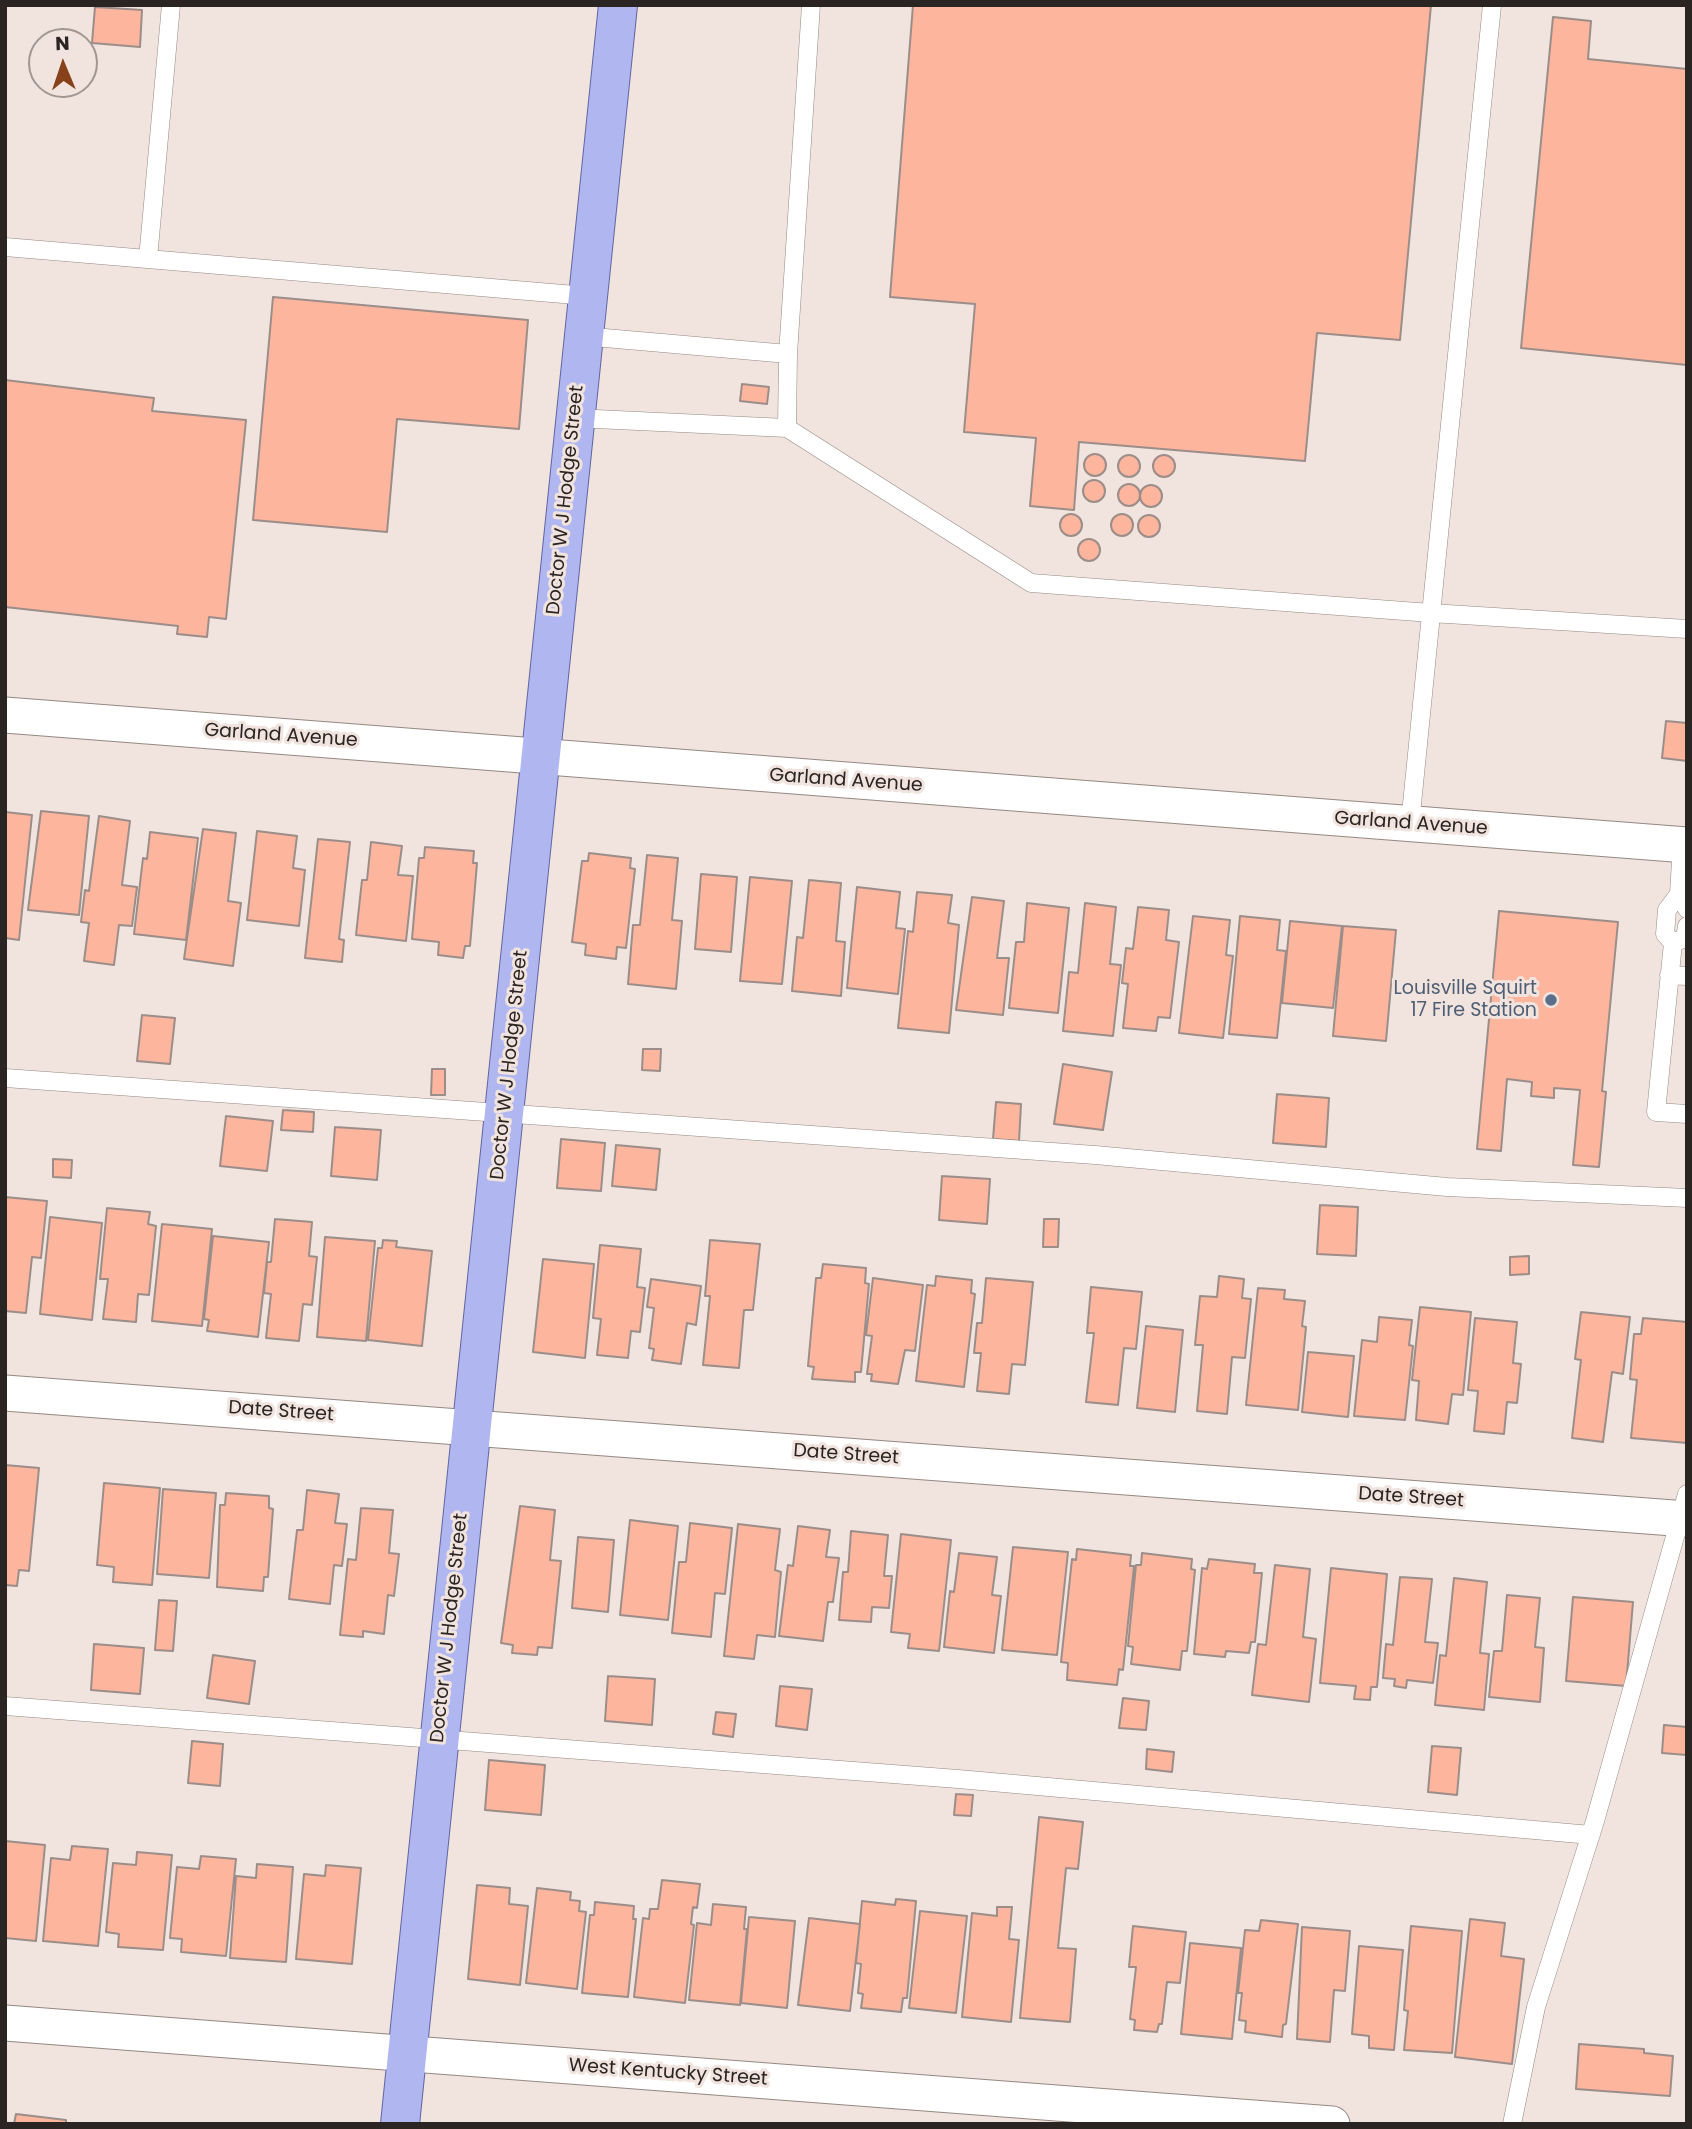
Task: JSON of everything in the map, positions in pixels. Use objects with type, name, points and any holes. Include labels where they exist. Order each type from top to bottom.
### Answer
[{"type":"main road","name":"Doctor W J Hodge Street","points":[[400,2124],[618,5]]},
{"type":"street","name":"Garland Avenue","points":[[5,715],[1684,845]]},
{"type":"street","name":"Date Street","points":[[5,1393],[1684,1511]]},
{"type":"street","name":"West Kentucky Street","points":[[5,2023],[1332,2124]]},
{"type":"lane","points":[[148,260],[171,5]]},
{"type":"lane","points":[[786,428],[788,354],[811,5]]},
{"type":"lane","points":[[1410,824],[1492,5]]},
{"type":"lane","points":[[5,247],[587,296]]},
{"type":"lane","points":[[582,336],[788,354]]},
{"type":"lane","points":[[574,418],[786,428],[1031,583],[1687,629]]},
{"type":"lane","points":[[1684,845],[1683,901],[1667,910],[1665,934],[1673,943],[1678,975],[1656,1112],[1687,1114]]},
{"type":"lane","points":[[1673,943],[1685,938],[1687,926]]},
{"type":"lane","points":[[5,1078],[1082,1154],[1447,1187],[1687,1198]]},
{"type":"lane","points":[[1512,2124],[1536,2007],[1591,1835],[1684,1511]]},
{"type":"lane","points":[[5,1706],[958,1779],[1591,1835]]},
{"type":"building","points":[[913,5],[1431,5],[1400,340],[1317,333],[1305,461],[1079,442],[1074,510],[1030,506],[1036,438],[964,432],[975,304],[890,297]]},
{"type":"building","points":[[95,7],[142,10],[140,47],[98,44],[98,28],[93,28]]},
{"type":"building","points":[[1553,17],[1591,21],[1588,59],[1687,69],[1687,365],[1521,348]]},
{"type":"building","points":[[273,297],[528,320],[519,429],[397,419],[387,532],[253,520]]},
{"type":"building","points":[[5,380],[154,398],[152,411],[246,420],[226,619],[209,617],[207,637],[177,634],[178,626],[5,607]]},
{"type":"building","points":[[742,384],[769,387],[767,404],[740,401]]},
{"type":"building","points":[[1095,454],[1103,457],[1106,465],[1103,473],[1095,476],[1087,473],[1084,465],[1087,457]]},
{"type":"building","points":[[1129,455],[1137,458],[1140,466],[1137,474],[1129,477],[1121,474],[1118,466],[1121,458]]},
{"type":"building","points":[[1164,455],[1172,458],[1175,466],[1172,474],[1164,477],[1156,474],[1153,466],[1156,458]]},
{"type":"building","points":[[1094,480],[1102,483],[1105,491],[1102,499],[1094,502],[1086,499],[1083,491],[1086,483]]},
{"type":"building","points":[[1129,484],[1137,487],[1140,495],[1137,503],[1129,506],[1121,503],[1118,495],[1121,487]]},
{"type":"building","points":[[1151,485],[1159,488],[1162,496],[1159,504],[1151,507],[1143,504],[1140,496],[1143,488]]},
{"type":"building","points":[[1071,514],[1079,517],[1082,525],[1079,533],[1071,536],[1063,533],[1060,525],[1063,517]]},
{"type":"building","points":[[1122,514],[1130,517],[1133,525],[1130,533],[1122,536],[1114,533],[1111,525],[1114,517]]},
{"type":"building","points":[[1149,515],[1157,518],[1160,526],[1157,534],[1149,537],[1141,534],[1138,526],[1141,518]]},
{"type":"building","points":[[1089,539],[1097,542],[1100,550],[1097,558],[1089,561],[1081,558],[1078,550],[1081,542]]},
{"type":"building","points":[[1666,721],[1687,723],[1687,761],[1662,758]]},
{"type":"building","points":[[41,811],[89,816],[79,915],[28,910]]},
{"type":"building","points":[[5,812],[32,815],[19,940],[5,938]]},
{"type":"building","points":[[99,816],[130,821],[122,885],[137,887],[132,926],[119,925],[114,965],[84,961],[89,923],[81,922],[85,890],[89,891]]},
{"type":"building","points":[[203,829],[236,833],[228,901],[241,903],[233,966],[184,959]]},
{"type":"building","points":[[257,831],[297,836],[293,868],[305,870],[299,926],[247,920]]},
{"type":"building","points":[[150,832],[198,838],[186,940],[134,934],[143,858],[147,859]]},
{"type":"building","points":[[318,839],[350,842],[339,939],[344,940],[342,962],[305,958]]},
{"type":"building","points":[[371,842],[402,846],[398,875],[413,876],[406,941],[356,935],[362,880],[367,880]]},
{"type":"building","points":[[425,847],[474,851],[473,863],[477,863],[470,946],[465,946],[463,958],[438,955],[439,942],[412,939],[419,858],[424,858]]},
{"type":"building","points":[[589,853],[631,858],[630,868],[635,869],[626,948],[617,947],[616,959],[585,955],[586,944],[572,942],[582,861],[588,861]]},
{"type":"building","points":[[647,855],[678,858],[672,920],[682,921],[676,989],[628,984],[633,925],[640,925]]},
{"type":"building","points":[[701,874],[737,877],[731,952],[695,949]]},
{"type":"building","points":[[750,877],[792,881],[782,984],[740,981]]},
{"type":"building","points":[[809,880],[841,883],[836,941],[845,942],[841,996],[792,991],[797,937],[803,938]]},
{"type":"building","points":[[857,887],[900,892],[896,928],[905,929],[898,994],[847,988]]},
{"type":"building","points":[[917,892],[952,895],[948,923],[959,925],[949,1033],[898,1028],[908,931],[913,932]]},
{"type":"building","points":[[972,897],[1004,901],[997,958],[1009,958],[1003,1015],[956,1010]]},
{"type":"building","points":[[1027,903],[1069,908],[1058,1013],[1009,1008],[1016,942],[1024,942]]},
{"type":"building","points":[[1085,903],[1116,907],[1110,964],[1121,965],[1113,1036],[1063,1031],[1069,972],[1078,973]]},
{"type":"building","points":[[1138,907],[1169,910],[1166,940],[1179,942],[1170,1018],[1158,1017],[1156,1031],[1123,1028],[1128,984],[1122,983],[1126,948],[1133,949]]},
{"type":"building","name":"Louisville Squirt 17 Fire Station","points":[[1499,911],[1618,922],[1602,1091],[1606,1092],[1599,1167],[1573,1165],[1580,1090],[1554,1088],[1554,1098],[1531,1096],[1532,1082],[1507,1079],[1501,1151],[1477,1149]]},
{"type":"building","points":[[1193,916],[1230,920],[1226,955],[1233,956],[1223,1038],[1179,1033]]},
{"type":"building","points":[[1240,916],[1280,920],[1277,950],[1286,951],[1277,1038],[1229,1034]]},
{"type":"building","points":[[1290,921],[1342,926],[1333,1008],[1282,1003]]},
{"type":"building","points":[[1343,926],[1396,930],[1386,1041],[1333,1036]]},
{"type":"building","points":[[142,1015],[175,1018],[170,1064],[137,1061]]},
{"type":"building","points":[[643,1049],[661,1049],[660,1071],[642,1070]]},
{"type":"building","points":[[1063,1064],[1112,1072],[1103,1130],[1054,1124]]},
{"type":"building","points":[[432,1069],[445,1069],[445,1095],[431,1095]]},
{"type":"building","points":[[1277,1094],[1329,1098],[1326,1147],[1273,1143]]},
{"type":"building","points":[[996,1102],[1021,1104],[1019,1141],[993,1139]]},
{"type":"building","points":[[283,1110],[314,1112],[313,1132],[281,1130]]},
{"type":"building","points":[[226,1116],[273,1121],[267,1171],[220,1166]]},
{"type":"building","points":[[335,1127],[381,1130],[377,1180],[331,1176]]},
{"type":"building","points":[[561,1139],[605,1143],[601,1191],[557,1188]]},
{"type":"building","points":[[616,1145],[660,1149],[656,1190],[612,1186]]},
{"type":"building","points":[[53,1159],[72,1160],[71,1178],[53,1177]]},
{"type":"building","points":[[942,1176],[990,1179],[987,1224],[939,1220]]},
{"type":"building","points":[[5,1197],[47,1201],[41,1258],[32,1257],[26,1313],[5,1311]]},
{"type":"building","points":[[1320,1205],[1358,1207],[1356,1256],[1317,1254]]},
{"type":"building","points":[[107,1208],[150,1212],[148,1224],[156,1226],[149,1295],[138,1294],[136,1322],[103,1319],[108,1279],[100,1279]]},
{"type":"building","points":[[50,1217],[102,1223],[92,1320],[40,1314]]},
{"type":"building","points":[[275,1219],[312,1222],[309,1256],[317,1257],[312,1305],[303,1304],[299,1341],[266,1338],[271,1294],[264,1293],[267,1262],[271,1262]]},
{"type":"building","points":[[1044,1219],[1059,1219],[1058,1247],[1043,1247]]},
{"type":"building","points":[[162,1224],[212,1229],[202,1326],[152,1321]]},
{"type":"building","points":[[213,1236],[269,1242],[258,1337],[207,1331],[209,1320],[204,1319]]},
{"type":"building","points":[[325,1237],[375,1241],[366,1341],[317,1337]]},
{"type":"building","points":[[383,1240],[397,1241],[396,1247],[432,1251],[422,1346],[368,1340],[378,1248],[382,1248]]},
{"type":"building","points":[[710,1240],[760,1244],[753,1310],[744,1310],[739,1368],[703,1365],[710,1296],[705,1296]]},
{"type":"building","points":[[600,1245],[641,1249],[637,1287],[645,1288],[640,1332],[631,1331],[628,1358],[597,1355],[601,1319],[593,1318]]},
{"type":"building","points":[[1529,1256],[1529,1274],[1510,1275],[1510,1257]]},
{"type":"building","points":[[543,1259],[594,1264],[585,1358],[533,1352]]},
{"type":"building","points":[[823,1264],[866,1268],[865,1283],[869,1284],[861,1372],[855,1372],[855,1382],[812,1379],[814,1367],[808,1366],[816,1278],[821,1278]]},
{"type":"building","points":[[936,1276],[972,1280],[971,1293],[975,1294],[964,1387],[916,1381],[927,1285],[935,1286]]},
{"type":"building","points":[[1219,1276],[1244,1279],[1242,1298],[1251,1299],[1245,1358],[1232,1357],[1227,1414],[1197,1411],[1203,1345],[1195,1345],[1200,1296],[1217,1297]]},
{"type":"building","points":[[873,1278],[923,1285],[915,1351],[905,1350],[898,1384],[871,1381],[872,1374],[867,1374],[872,1336],[866,1335]]},
{"type":"building","points":[[986,1278],[1033,1282],[1025,1365],[1012,1364],[1009,1394],[977,1391],[981,1353],[974,1353],[977,1323],[982,1323]]},
{"type":"building","points":[[651,1279],[701,1286],[696,1325],[687,1323],[681,1364],[652,1360],[654,1349],[649,1348],[654,1308],[647,1307]]},
{"type":"building","points":[[1091,1287],[1142,1292],[1136,1349],[1124,1348],[1118,1405],[1086,1402],[1094,1333],[1087,1333]]},
{"type":"building","points":[[1258,1288],[1285,1290],[1284,1299],[1305,1301],[1302,1326],[1306,1327],[1298,1410],[1246,1405]]},
{"type":"building","points":[[1420,1307],[1471,1312],[1463,1395],[1452,1394],[1448,1424],[1416,1420],[1419,1381],[1412,1380]]},
{"type":"building","points":[[1581,1312],[1630,1317],[1623,1374],[1612,1372],[1603,1442],[1572,1438],[1581,1360],[1575,1359]]},
{"type":"building","points":[[1379,1317],[1412,1320],[1409,1345],[1413,1346],[1405,1420],[1354,1416],[1362,1340],[1377,1342]]},
{"type":"building","points":[[1475,1318],[1517,1322],[1513,1363],[1521,1364],[1517,1403],[1507,1402],[1504,1434],[1474,1431],[1478,1391],[1468,1390]]},
{"type":"building","points":[[1643,1318],[1687,1322],[1687,1443],[1631,1438],[1637,1380],[1630,1379],[1634,1334],[1641,1334]]},
{"type":"building","points":[[1146,1326],[1183,1330],[1175,1412],[1137,1408]]},
{"type":"building","points":[[1308,1352],[1354,1356],[1348,1417],[1302,1412]]},
{"type":"building","points":[[5,1465],[39,1468],[29,1571],[19,1570],[17,1586],[5,1585]]},
{"type":"building","points":[[104,1483],[160,1488],[152,1585],[113,1582],[114,1567],[97,1565]]},
{"type":"building","points":[[163,1489],[216,1493],[209,1578],[157,1574]]},
{"type":"building","points":[[307,1490],[339,1494],[335,1523],[347,1524],[342,1566],[334,1565],[330,1604],[289,1599],[297,1530],[303,1530]]},
{"type":"building","points":[[226,1493],[269,1496],[269,1508],[273,1509],[268,1577],[264,1577],[263,1591],[217,1587],[220,1505],[225,1505]]},
{"type":"building","points":[[520,1506],[555,1510],[550,1560],[561,1561],[552,1648],[538,1647],[537,1655],[512,1653],[513,1645],[501,1643]]},
{"type":"building","points":[[361,1508],[393,1510],[389,1553],[399,1554],[394,1596],[388,1595],[384,1634],[363,1631],[363,1637],[340,1635],[348,1559],[356,1560]]},
{"type":"building","points":[[630,1520],[678,1526],[668,1620],[620,1615]]},
{"type":"building","points":[[690,1523],[732,1528],[725,1594],[715,1593],[711,1637],[672,1633],[679,1562],[686,1562]]},
{"type":"building","points":[[738,1524],[780,1529],[775,1570],[781,1572],[775,1637],[757,1635],[754,1659],[724,1656]]},
{"type":"building","points":[[798,1526],[830,1530],[826,1557],[839,1558],[833,1602],[828,1602],[823,1641],[779,1636],[788,1565],[793,1566]]},
{"type":"building","points":[[851,1531],[888,1535],[884,1576],[892,1576],[889,1608],[872,1607],[871,1622],[839,1620],[843,1572],[848,1572]]},
{"type":"building","points":[[901,1534],[951,1540],[939,1651],[908,1648],[910,1634],[891,1632]]},
{"type":"building","points":[[578,1537],[614,1540],[608,1612],[572,1608]]},
{"type":"building","points":[[1013,1547],[1068,1552],[1057,1655],[1002,1650]]},
{"type":"building","points":[[1077,1549],[1131,1555],[1130,1566],[1134,1566],[1123,1670],[1119,1669],[1117,1685],[1067,1680],[1068,1663],[1061,1662],[1072,1559],[1076,1560]]},
{"type":"building","points":[[959,1553],[997,1557],[992,1595],[1001,1596],[994,1653],[944,1647],[950,1591],[954,1592]]},
{"type":"building","points":[[1142,1553],[1192,1559],[1191,1569],[1195,1570],[1187,1651],[1182,1651],[1180,1670],[1131,1664],[1133,1647],[1128,1646],[1136,1565],[1141,1565]]},
{"type":"building","points":[[1209,1559],[1255,1564],[1254,1573],[1262,1573],[1255,1642],[1251,1642],[1249,1653],[1226,1651],[1225,1657],[1194,1654],[1202,1568],[1207,1569]]},
{"type":"building","points":[[1275,1565],[1310,1569],[1303,1637],[1316,1639],[1309,1702],[1252,1695],[1258,1644],[1266,1645]]},
{"type":"building","points":[[1331,1568],[1387,1574],[1377,1687],[1371,1687],[1370,1700],[1354,1699],[1356,1686],[1320,1683]]},
{"type":"building","points":[[1400,1577],[1432,1579],[1425,1642],[1438,1643],[1433,1683],[1407,1680],[1406,1688],[1394,1686],[1395,1679],[1383,1678],[1386,1644],[1393,1645]]},
{"type":"building","points":[[1454,1578],[1487,1582],[1480,1653],[1489,1654],[1484,1710],[1435,1705],[1440,1655],[1446,1656]]},
{"type":"building","points":[[1507,1595],[1540,1598],[1535,1647],[1544,1648],[1540,1702],[1489,1697],[1494,1651],[1502,1651]]},
{"type":"building","points":[[1573,1597],[1633,1602],[1626,1686],[1566,1681]]},
{"type":"building","points":[[159,1600],[177,1601],[173,1651],[155,1650]]},
{"type":"building","points":[[94,1644],[144,1648],[140,1694],[91,1690]]},
{"type":"building","points":[[213,1655],[255,1661],[249,1704],[207,1698]]},
{"type":"building","points":[[608,1676],[655,1679],[652,1725],[605,1721]]},
{"type":"building","points":[[780,1686],[812,1689],[807,1730],[776,1726]]},
{"type":"building","points":[[1123,1698],[1149,1701],[1146,1730],[1119,1728]]},
{"type":"building","points":[[716,1712],[736,1714],[733,1737],[713,1734]]},
{"type":"building","points":[[1664,1725],[1687,1727],[1687,1755],[1662,1753]]},
{"type":"building","points":[[192,1741],[223,1744],[220,1786],[188,1783]]},
{"type":"building","points":[[1432,1746],[1461,1748],[1457,1795],[1428,1792]]},
{"type":"building","points":[[1147,1749],[1174,1752],[1172,1772],[1146,1769]]},
{"type":"building","points":[[489,1760],[545,1765],[541,1815],[485,1810]]},
{"type":"building","points":[[956,1794],[973,1795],[971,1816],[954,1815]]},
{"type":"building","points":[[1039,1817],[1083,1822],[1078,1869],[1066,1868],[1058,1948],[1076,1949],[1070,2022],[1020,2018]]},
{"type":"building","points":[[5,1841],[45,1845],[36,1941],[5,1938]]},
{"type":"building","points":[[72,1846],[108,1849],[98,1946],[43,1941],[51,1858],[70,1860]]},
{"type":"building","points":[[137,1852],[172,1855],[163,1950],[118,1947],[119,1934],[106,1932],[113,1863],[136,1865]]},
{"type":"building","points":[[201,1856],[236,1859],[226,1956],[181,1952],[182,1939],[170,1938],[177,1867],[199,1869]]},
{"type":"building","points":[[257,1864],[293,1867],[286,1962],[230,1958],[236,1876],[256,1878]]},
{"type":"building","points":[[326,1865],[361,1868],[352,1964],[296,1959],[304,1874],[325,1876]]},
{"type":"building","points":[[662,1880],[700,1884],[697,1908],[693,1907],[691,1924],[694,1925],[685,2003],[634,1997],[643,1918],[649,1919],[650,1909],[658,1909]]},
{"type":"building","points":[[477,1885],[510,1888],[509,1904],[528,1906],[520,1985],[468,1979]]},
{"type":"building","points":[[537,1888],[571,1892],[570,1900],[580,1901],[579,1911],[586,1912],[577,1989],[526,1983]]},
{"type":"building","points":[[896,1899],[916,1901],[907,1998],[903,1998],[901,2012],[861,2008],[863,1994],[858,1993],[861,1964],[856,1963],[862,1901],[895,1905]]},
{"type":"building","points":[[595,1902],[634,1906],[633,1919],[636,1919],[628,1997],[582,1993],[590,1915],[594,1915]]},
{"type":"building","points":[[713,1904],[746,1907],[744,1929],[747,1929],[740,2005],[689,2000],[697,1923],[711,1925]]},
{"type":"building","points":[[997,1907],[1012,1907],[1009,1939],[1019,1940],[1011,2022],[962,2017],[972,1913],[997,1916]]},
{"type":"building","points":[[920,1911],[967,1916],[956,2013],[909,2008]]},
{"type":"building","points":[[749,1917],[795,1921],[787,2008],[741,2003]]},
{"type":"building","points":[[809,1918],[860,1924],[850,2011],[798,2005]]},
{"type":"building","points":[[1470,1919],[1505,1923],[1501,1956],[1524,1959],[1512,2064],[1455,2057]]},
{"type":"building","points":[[1261,1920],[1298,1924],[1286,2024],[1283,2025],[1282,2037],[1245,2032],[1246,2021],[1239,2020],[1242,1993],[1238,1993],[1245,1930],[1259,1931]]},
{"type":"building","points":[[1133,1926],[1186,1932],[1180,1983],[1167,1982],[1162,2024],[1159,2024],[1157,2032],[1134,2030],[1135,2020],[1130,2019],[1136,1967],[1129,1967]]},
{"type":"building","points":[[1411,1926],[1462,1931],[1452,2053],[1404,2050],[1408,2011],[1404,2010]]},
{"type":"building","points":[[1302,1927],[1350,1931],[1345,1991],[1334,1990],[1330,2042],[1297,2039]]},
{"type":"building","points":[[1190,1943],[1241,1948],[1232,2039],[1181,2034]]},
{"type":"building","points":[[1359,1946],[1403,1950],[1394,2050],[1369,2048],[1369,2036],[1352,2034]]},
{"type":"building","points":[[1579,2044],[1644,2049],[1644,2053],[1673,2056],[1670,2096],[1576,2089]]},
{"type":"building","points":[[16,2114],[66,2120],[66,2124],[14,2124]]},
{"type":"place","name":"Louisville Squirt 17 Fire Station","points":[[1551,1000]]}]
